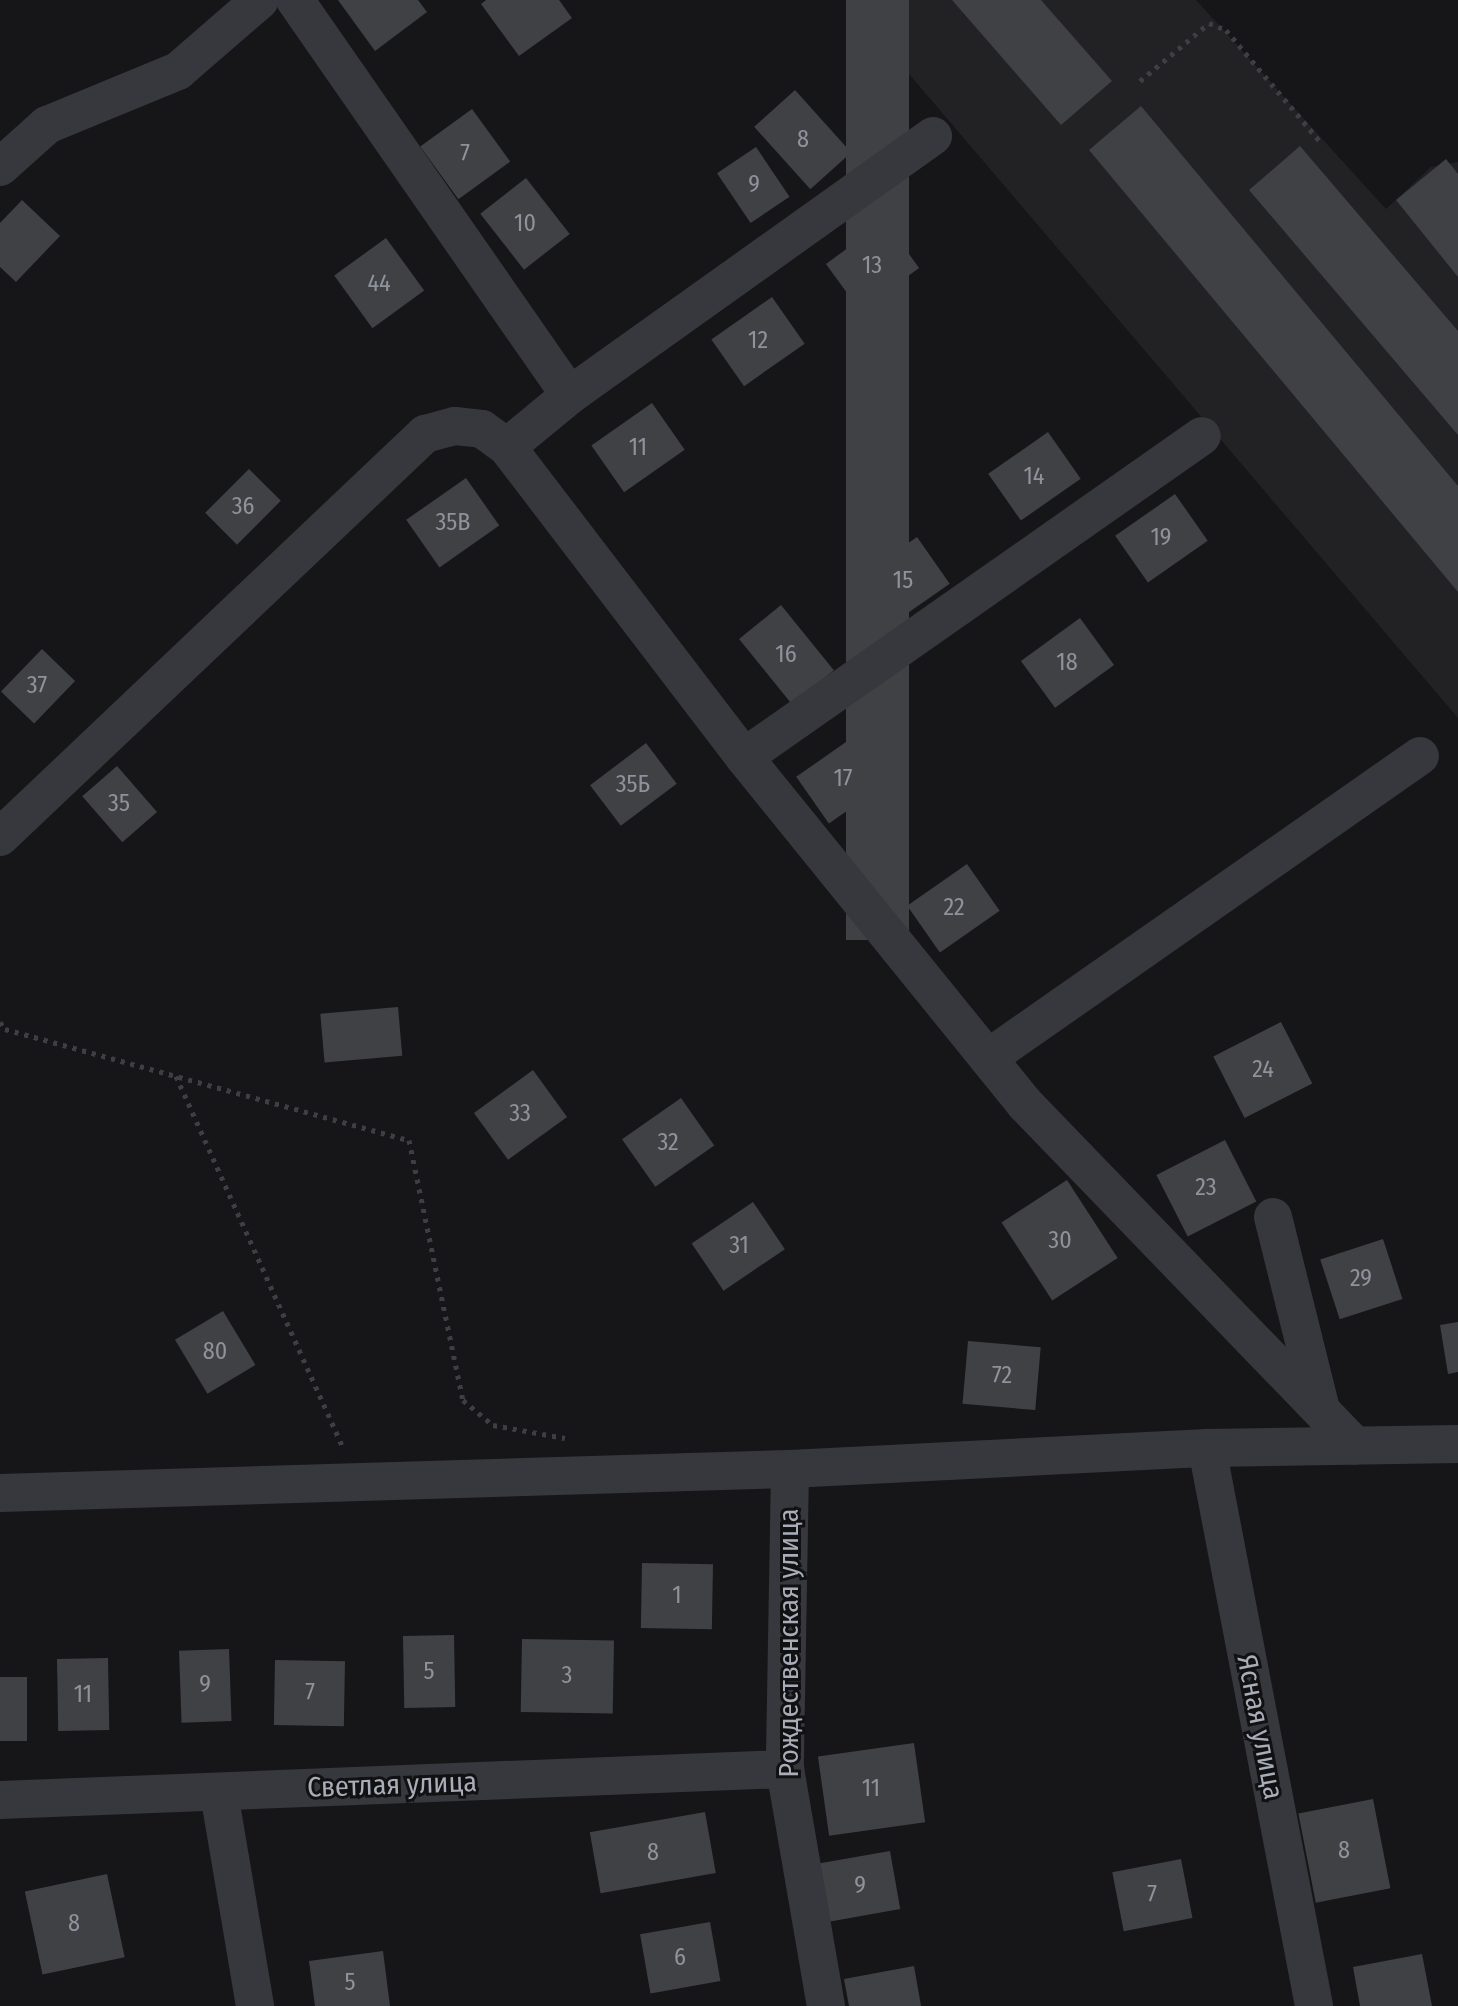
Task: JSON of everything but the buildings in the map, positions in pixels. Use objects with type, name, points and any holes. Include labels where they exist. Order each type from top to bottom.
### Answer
[{"type":"street","points":[[0,167],[47,125],[178,71],[260,0]]},
{"type":"street","points":[[295,0],[570,395]]},
{"type":"street","points":[[507,447],[570,395],[933,136]]},
{"type":"street","points":[[0,837],[425,434],[455,426],[482,429],[507,447],[744,757],[1025,1104],[1355,1446]]},
{"type":"street","points":[[744,757],[1202,436]]},
{"type":"street","points":[[988,1058],[1420,756]]},
{"type":"street","points":[[1273,1217],[1322,1412]]},
{"type":"street","points":[[0,1493],[790,1469],[1207,1448],[1458,1444]]},
{"type":"street","name":"Ясная улица","points":[[1207,1448],[1314,2006]]},
{"type":"street","name":"Рождественская улица","points":[[790,1469],[785,1769],[826,2006]]},
{"type":"street","name":"Светлая улица","points":[[0,1800],[785,1769]]},
{"type":"street","points":[[219,1793],[255,2006]]},
{"type":"path","points":[[1140,81],[1209,23],[1226,30],[1321,143]]},
{"type":"path","points":[[0,1022],[5,1029],[409,1140],[463,1400],[493,1425],[570,1438],[594,1475]]},
{"type":"path","points":[[176,1076],[359,1482]]},
{"type":"shaded area","points":[[846,0],[1196,0],[1386,209],[1431,167],[1458,162],[1458,718]]}]
